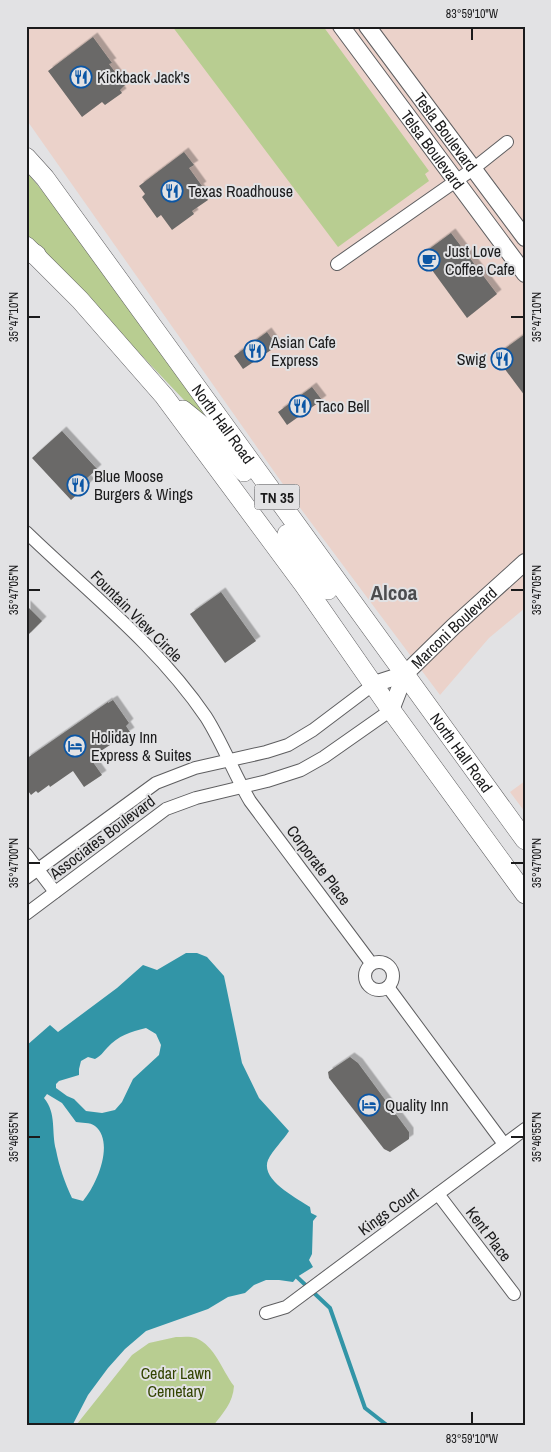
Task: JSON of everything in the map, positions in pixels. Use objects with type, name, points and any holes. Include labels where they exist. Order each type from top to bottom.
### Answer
[{"type":"main road","name":"Telsa Boulevard","points":[[341,26],[525,274]]},
{"type":"main road","name":"Tesla Boulevard","points":[[367,26],[525,238]]},
{"type":"main road","name":"North Hall Road","points":[[26,157],[56,194],[525,840]]},
{"type":"main road","name":"North Hall Road","points":[[29,250],[80,300],[164,396],[304,584],[391,710],[525,894]]},
{"type":"main road","points":[[164,396],[194,417],[236,461],[379,658],[391,670],[405,674]]},
{"type":"main road","name":"Marconi Boulevard","points":[[391,710],[405,674],[453,627],[525,562]]},
{"type":"main road","name":"Marconi Boulevard","points":[[374,684],[405,674]]},
{"type":"street","points":[[337,264],[473,169],[507,142]]},
{"type":"street","name":"Fountain View Circle","points":[[26,532],[139,636],[169,669],[205,716],[230,760],[242,787]]},
{"type":"street","name":"Associates Boulevard","points":[[26,878],[156,783],[194,768],[266,752],[288,744],[313,730],[374,684]]},
{"type":"street","name":"Associates Boulevard","points":[[26,914],[166,810],[196,798],[287,776],[301,770],[324,757],[391,710]]},
{"type":"street","name":"Corporate Place","points":[[242,787],[371,963]]},
{"type":"street","points":[[26,854],[56,892]]},
{"type":"street","points":[[381,961],[390,966],[393,979],[388,987],[375,990],[367,985],[365,970],[371,963],[381,961]]},
{"type":"street","points":[[388,987],[504,1144]]},
{"type":"street","name":"Kings Court","points":[[266,1313],[286,1307],[525,1129]]},
{"type":"street","name":"Kent Place","points":[[438,1194],[514,1294]]},
{"type":"shaded area","points":[[26,26],[525,26],[525,608],[489,638],[440,695],[292,497],[26,119]]},
{"type":"shaded area","points":[[525,781],[525,812],[510,792]]},
{"type":"green space","points":[[172,26],[323,26],[429,171],[425,174],[429,181],[338,247]]},
{"type":"green space","points":[[26,171],[58,210],[240,459],[88,299],[26,237]]},
{"type":"green space","name":"Cedar Lawn Cemetary","points":[[176,1337],[194,1337],[203,1342],[213,1352],[234,1386],[230,1403],[213,1426],[80,1426],[77,1424],[132,1355],[149,1343]]},
{"type":"water","points":[[186,953],[197,953],[207,957],[224,976],[242,1063],[259,1098],[289,1131],[268,1160],[269,1175],[281,1188],[310,1207],[311,1213],[317,1216],[313,1221],[312,1254],[309,1260],[313,1267],[297,1277],[293,1282],[266,1280],[254,1285],[245,1293],[228,1297],[208,1309],[146,1331],[125,1349],[108,1368],[88,1395],[72,1426],[26,1426],[26,1060],[29,1058],[26,1055],[26,1046],[50,1025],[58,1032],[117,988],[143,965],[157,970]],"holes":[[[146,1028],[156,1034],[161,1045],[159,1055],[133,1079],[122,1102],[115,1110],[102,1113],[86,1111],[74,1099],[56,1088],[56,1084],[59,1081],[79,1075],[81,1061],[88,1057],[95,1059],[120,1037]],[[47,1094],[62,1103],[76,1122],[93,1125],[101,1133],[104,1142],[102,1164],[94,1185],[83,1201],[72,1198],[63,1174],[55,1143],[51,1110],[44,1098]]]},
{"type":"building","name":"Kickback Jack's","points":[[93,37],[112,63],[109,64],[125,85],[120,90],[122,93],[105,105],[102,102],[82,117],[48,71]]},
{"type":"building","name":"Texas Roadhouse","points":[[184,152],[194,165],[189,168],[202,186],[199,188],[208,200],[192,211],[194,214],[172,230],[161,215],[157,218],[142,197],[145,194],[139,186]]},
{"type":"building","points":[[451,233],[497,294],[467,318],[421,255]]},
{"type":"building","name":"Asian Cafe Express","points":[[267,332],[277,346],[243,369],[234,356]]},
{"type":"building","points":[[525,334],[525,396],[495,356]]},
{"type":"building","name":"Taco Bell","points":[[312,387],[322,400],[287,425],[278,412]]},
{"type":"building","points":[[62,431],[97,469],[86,479],[90,483],[71,500],[32,458]]},
{"type":"building","points":[[221,592],[256,641],[225,663],[190,614]]},
{"type":"building","points":[[26,605],[42,621],[26,637]]},
{"type":"building","name":"Holiday Inn Express & Suites","points":[[113,700],[129,723],[126,726],[130,732],[90,758],[102,775],[84,787],[73,771],[50,787],[49,785],[38,793],[36,791],[31,795],[26,788],[26,759]]},
{"type":"building","name":"Quality Inn","points":[[350,1057],[358,1063],[409,1132],[409,1139],[390,1152],[384,1149],[329,1078],[328,1072]]},
{"type":"waterway","points":[[297,1277],[330,1308],[365,1408],[388,1426]]},
{"type":"place","name":"Kickback Jack's","points":[[81,77]]},
{"type":"place","name":"Texas Roadhouse","points":[[172,191]]},
{"type":"place","name":"Just Love Coffee Cafe","points":[[429,260]]},
{"type":"place","name":"Asian Cafe Express","points":[[255,351]]},
{"type":"place","name":"Swig","points":[[502,359]]},
{"type":"place","name":"Taco Bell","points":[[300,406]]},
{"type":"place","name":"Blue Moose Burgers & Wings","points":[[78,485]]},
{"type":"place","name":"Holiday Inn Express & Suites","points":[[75,746]]},
{"type":"place","name":"Quality Inn","points":[[369,1105]]},
{"type":"district","name":"Alcoa","points":[[394,592]]}]
